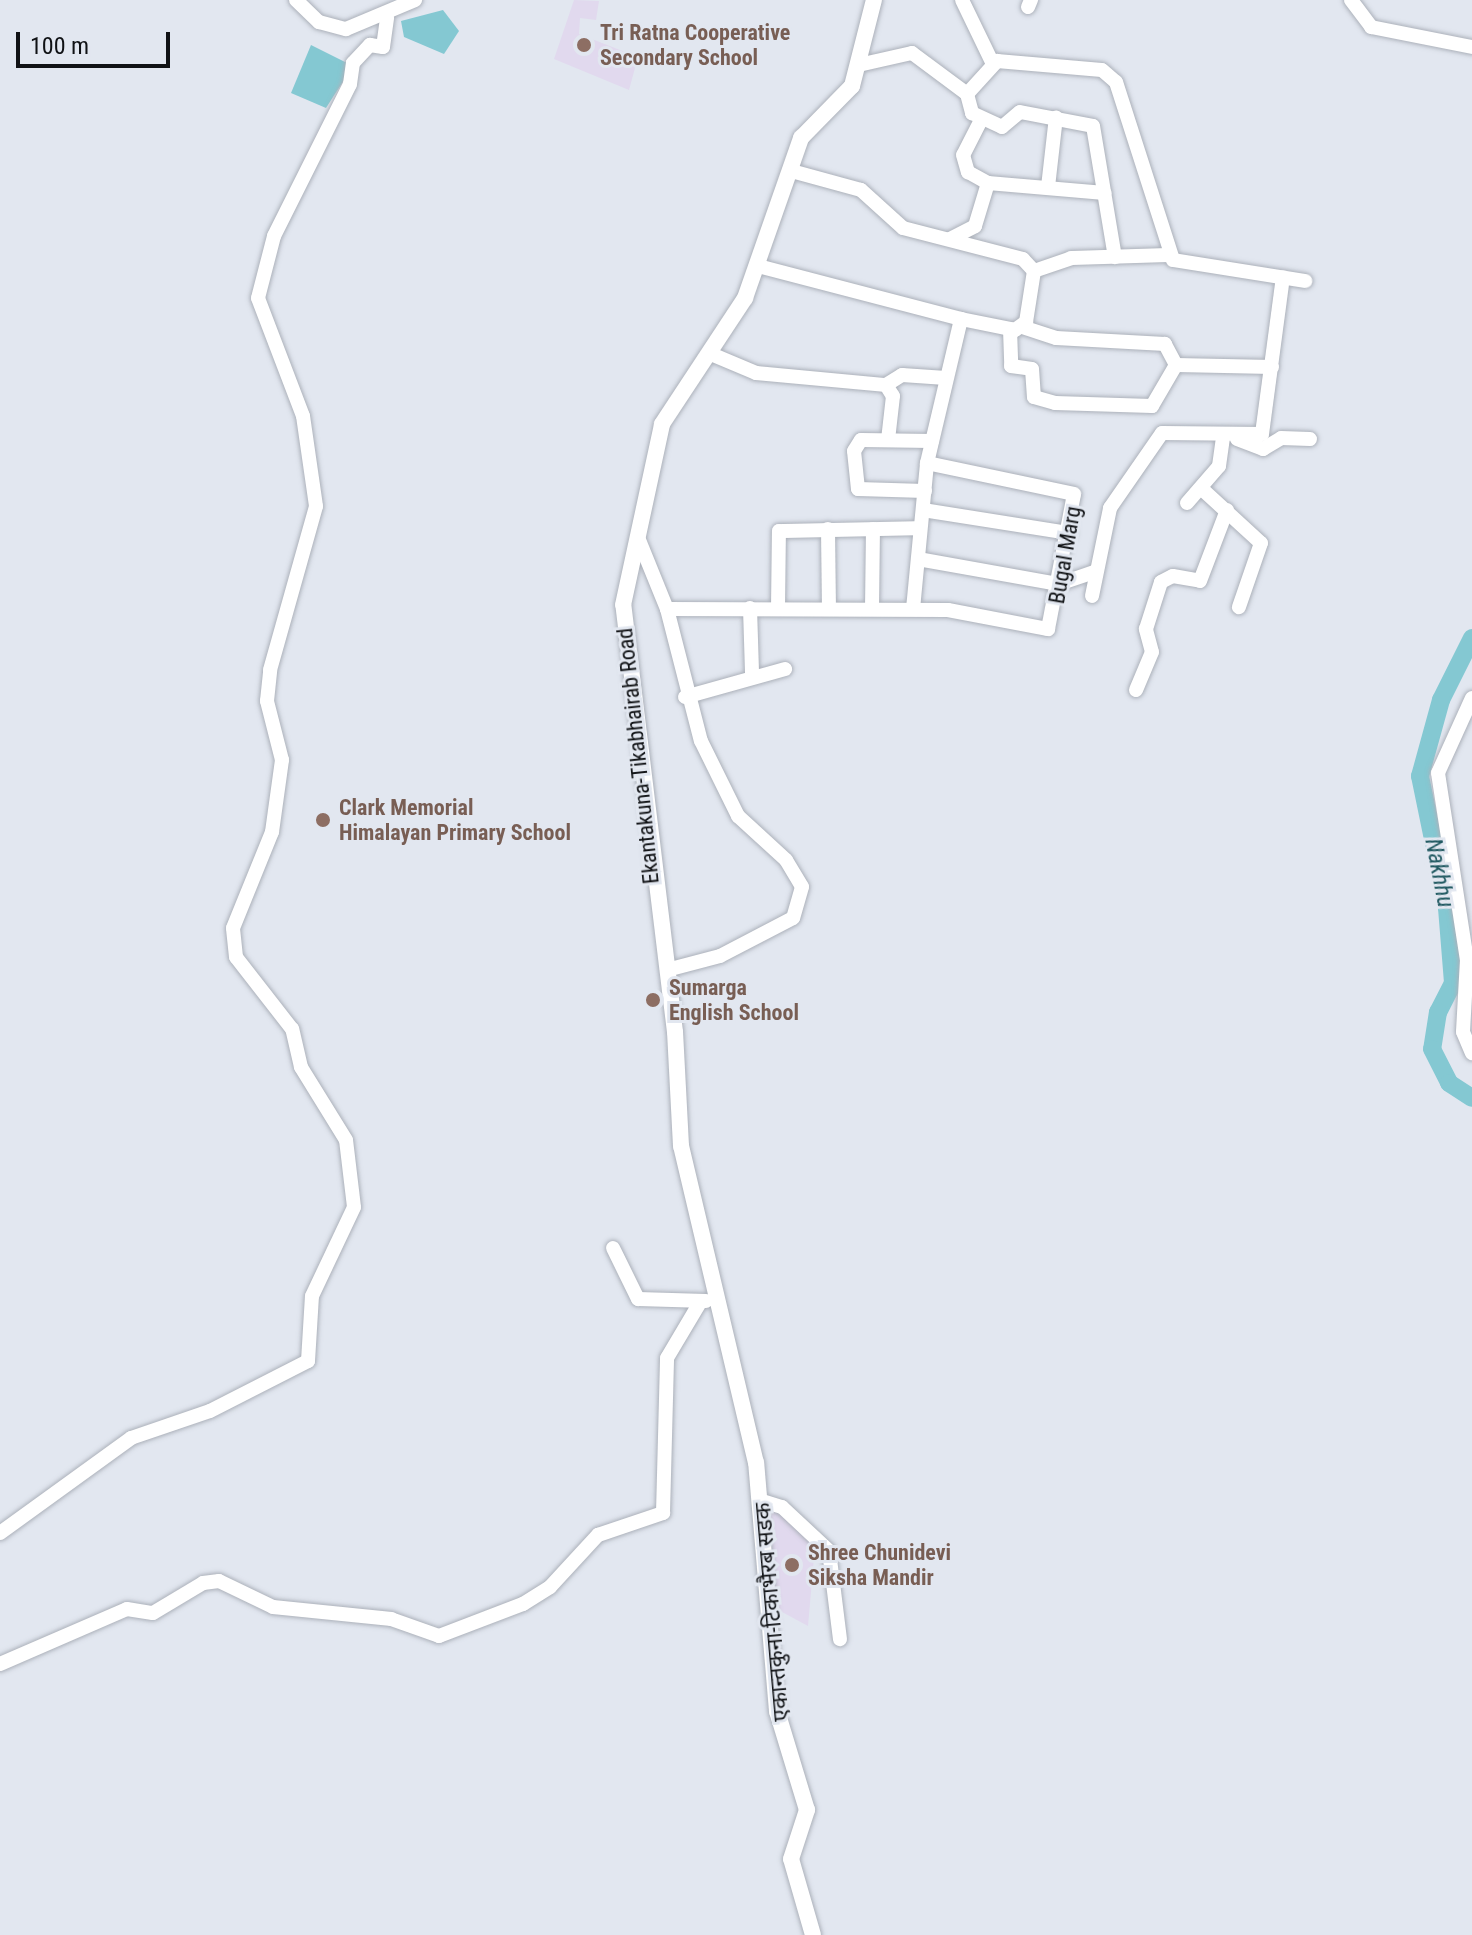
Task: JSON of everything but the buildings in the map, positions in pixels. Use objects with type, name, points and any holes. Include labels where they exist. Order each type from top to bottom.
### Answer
[{"type":"main road","name":"Ekantakuna-Tikabhairab Road","points":[[707,1296],[681,1146],[667,970],[624,651],[623,605],[662,424],[711,354],[758,266],[801,138],[852,86],[863,64],[874,0]]},
{"type":"main road","name":"एकान्तकुना-टिकाभैरब सडक","points":[[707,1296],[762,1501],[777,1711],[807,1810],[791,1859],[813,1935]]},
{"type":"street","points":[[296,0],[319,22],[346,29],[387,17],[415,0]]},
{"type":"street","points":[[962,0],[992,62]]},
{"type":"street","points":[[1351,0],[1371,27],[1472,47]]},
{"type":"street","points":[[0,1533],[131,1438],[210,1411],[308,1361],[312,1296],[354,1207],[346,1140],[301,1067],[292,1029],[236,957],[233,928],[272,832],[282,760],[267,701],[270,670],[316,506],[303,416],[258,298],[274,236],[350,84],[353,63],[370,45],[383,47],[387,17]]},
{"type":"street","points":[[863,64],[912,53],[967,94],[981,120],[1002,127],[1020,112],[1093,126],[1115,257]]},
{"type":"street","points":[[967,94],[992,62]]},
{"type":"street","points":[[992,62],[1111,75],[1169,255],[1179,263],[1305,281]]},
{"type":"street","points":[[1048,187],[1056,117]]},
{"type":"street","points":[[981,120],[962,162],[988,183],[1105,193]]},
{"type":"street","points":[[791,171],[841,181],[903,228],[1023,259],[1034,271]]},
{"type":"street","points":[[950,239],[975,226],[988,183]]},
{"type":"street","points":[[1034,271],[1071,258],[1169,255]]},
{"type":"street","points":[[758,266],[961,319],[1056,338],[1165,344],[1176,365]]},
{"type":"street","points":[[1034,271],[1016,328],[1011,366],[1032,369],[1034,397],[1055,403],[1152,406],[1176,365]]},
{"type":"street","points":[[1230,439],[1262,434],[1283,277]]},
{"type":"street","points":[[913,609],[927,463],[961,319]]},
{"type":"street","points":[[711,354],[756,373],[886,385],[902,375],[946,378]]},
{"type":"street","points":[[1176,365],[1272,367]]},
{"type":"street","points":[[886,385],[893,396],[888,440]]},
{"type":"street","points":[[1092,596],[1110,508],[1162,433],[1176,428],[1263,449],[1281,438],[1310,439]]},
{"type":"street","points":[[1187,503],[1219,466],[1230,439]]},
{"type":"street","points":[[925,491],[858,489],[857,443],[932,441]]},
{"type":"street","name":"Bugal Marg","points":[[667,609],[913,609],[1048,629],[1077,500],[1068,488],[927,463]]},
{"type":"street","points":[[1202,489],[1227,510],[1262,549],[1239,607]]},
{"type":"street","points":[[923,510],[1069,533]]},
{"type":"street","points":[[1136,690],[1152,652],[1146,635],[1161,582],[1173,576],[1200,581],[1227,510]]},
{"type":"street","points":[[778,608],[779,531],[920,528]]},
{"type":"street","points":[[828,529],[829,609]]},
{"type":"street","points":[[872,609],[873,529]]},
{"type":"street","points":[[639,540],[667,609],[685,697],[738,816],[786,860],[802,900],[793,918],[720,956],[667,970]]},
{"type":"street","points":[[918,559],[1059,584],[1096,571]]},
{"type":"street","points":[[750,608],[752,673]]},
{"type":"street","points":[[685,697],[752,673],[785,669]]},
{"type":"street","points":[[1472,698],[1438,773],[1467,960],[1463,1032],[1472,1053]]},
{"type":"street","points":[[613,1248],[638,1299],[707,1296]]},
{"type":"street","points":[[0,1664],[127,1609],[153,1613],[203,1583],[219,1581],[273,1607],[391,1619],[439,1636],[523,1604],[550,1587],[598,1535],[663,1513],[667,1358],[707,1296]]},
{"type":"street","points":[[762,1501],[782,1507],[829,1551],[840,1639]]},
{"type":"shaded area","name":"Tri Ratna Cooperative Secondary School","points":[[574,0],[599,1],[596,20],[580,18],[579,34],[638,57],[629,90],[554,59]]},
{"type":"shaded area","name":"Shree Chunidevi Siksha Mandir","points":[[770,1505],[815,1546],[808,1626],[771,1606],[765,1530]]},
{"type":"water","points":[[443,10],[459,31],[444,54],[404,37],[401,21]]},
{"type":"water","points":[[311,45],[353,66],[326,108],[291,93]]},
{"type":"waterway","name":"Nakhhu","points":[[1472,638],[1441,700],[1420,776],[1447,908],[1453,983],[1438,1012],[1432,1049],[1449,1083],[1472,1098]]},
{"type":"place","name":"Tri Ratna Cooperative Secondary School","points":[[584,45]]},
{"type":"place","name":"Clark Memorial Himalayan Primary School","points":[[323,820]]},
{"type":"place","name":"Sumarga English School","points":[[653,1000]]},
{"type":"place","name":"Shree Chunidevi Siksha Mandir","points":[[792,1565]]}]
